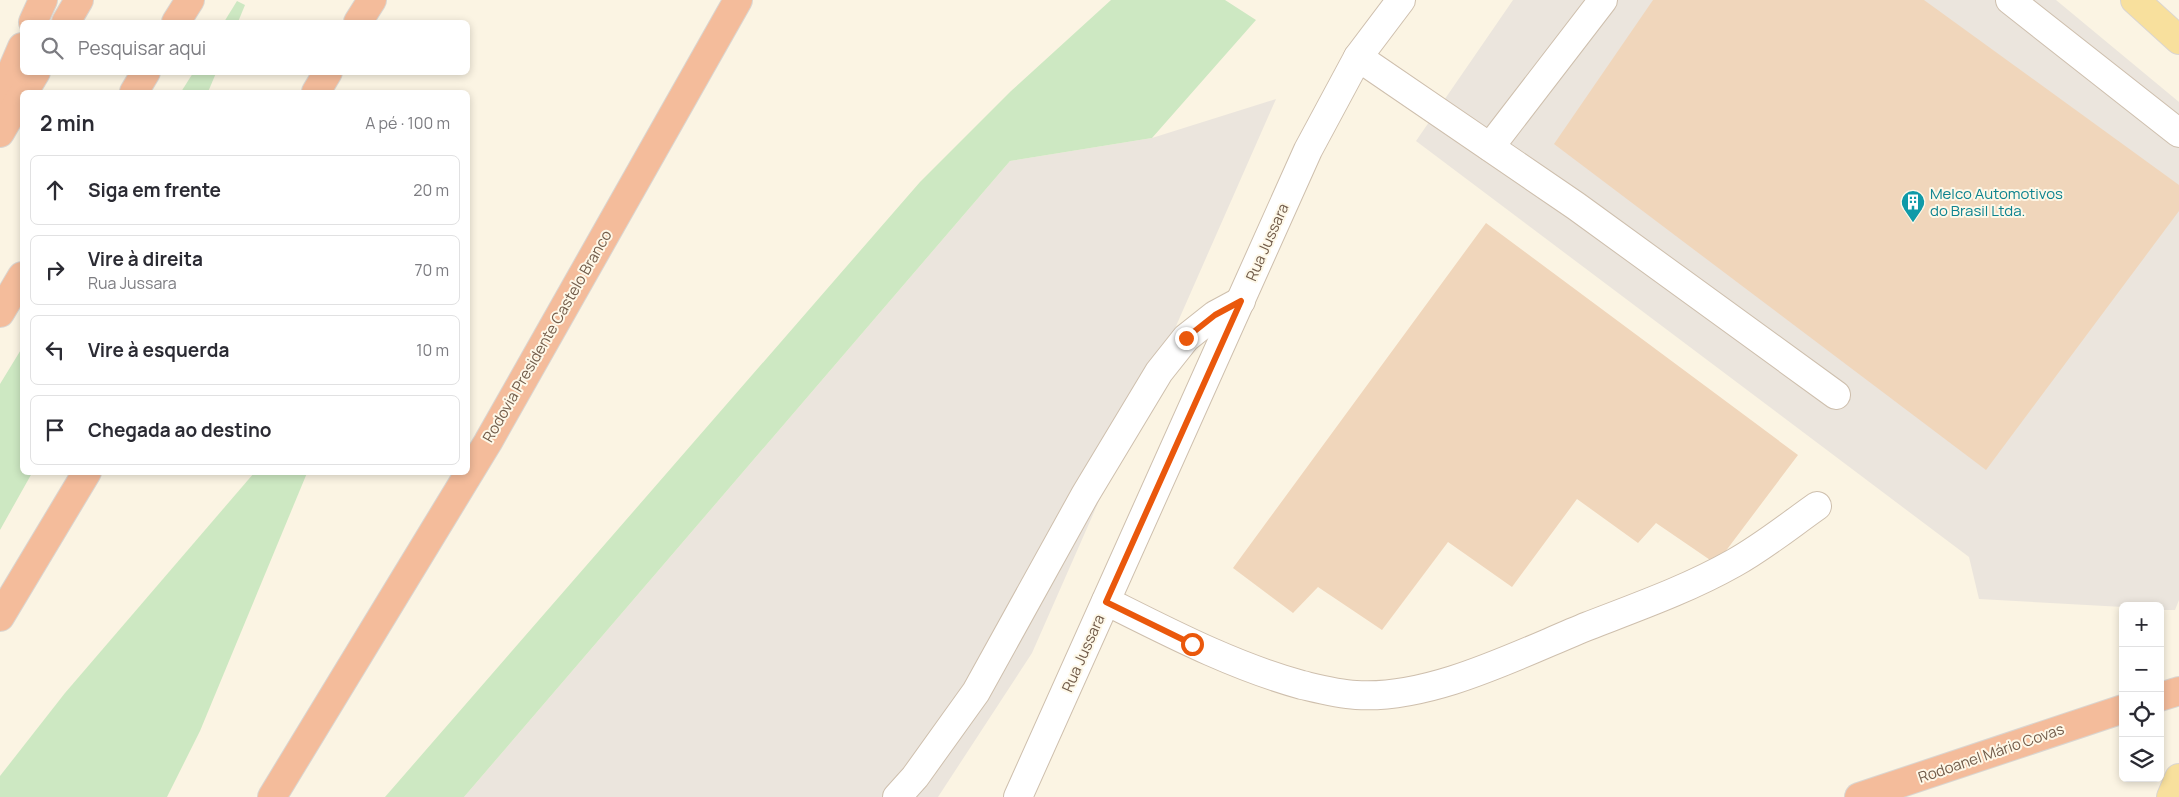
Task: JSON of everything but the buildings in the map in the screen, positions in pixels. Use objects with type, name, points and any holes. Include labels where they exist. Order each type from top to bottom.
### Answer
[{"type":"highway","points":[[34,20],[43,0]]},
{"type":"highway","points":[[67,20],[79,0]]},
{"type":"highway","points":[[177,20],[190,0]]},
{"type":"highway","points":[[359,20],[372,0]]},
{"type":"highway","name":"Rodovia Presidente Castelo Branco","points":[[470,472],[738,0]]},
{"type":"highway","points":[[0,98],[20,51]]},
{"type":"highway","points":[[25,90],[34,75]]},
{"type":"highway","points":[[135,90],[144,75]]},
{"type":"highway","points":[[317,90],[326,75]]},
{"type":"highway","points":[[0,133],[20,99]]},
{"type":"highway","points":[[0,313],[20,279]]},
{"type":"highway","points":[[0,617],[85,475]]},
{"type":"highway","name":"Rodovia Presidente Castelo Branco","points":[[272,797],[468,475]]},
{"type":"highway","points":[[2164,696],[2179,691]]},
{"type":"highway","name":"Rodoanel Mário Covas","points":[[1859,797],[2119,710]]},
{"type":"main road","points":[[2135,0],[2179,40]]},
{"type":"main road","points":[[2171,797],[2179,778]]},
{"type":"street","name":"Rua Jussara","points":[[1018,797],[1308,150],[1358,57],[1401,0]]},
{"type":"street","points":[[1490,147],[1603,0]]},
{"type":"street","points":[[2010,0],[2179,133]]},
{"type":"street","points":[[1358,57],[1576,206],[1836,395]]},
{"type":"street","points":[[897,797],[915,777],[976,692],[1086,495],[1159,372],[1186,338],[1215,315],[1241,301]]},
{"type":"street","points":[[1106,602],[1238,664],[1287,680],[1355,695],[1398,694],[1441,684],[1683,589],[1734,563],[1817,506]]},
{"type":"shaded area","points":[[1513,0],[2056,0],[2179,102],[2179,600],[2175,610],[2164,610],[2164,602],[2119,602],[2119,607],[1979,599],[1969,557],[1416,141]]},
{"type":"shaded area","points":[[1276,99],[1032,653],[938,797],[464,797],[1010,161],[1152,138]]},
{"type":"green space","points":[[1111,0],[1225,0],[1256,20],[1152,138],[1010,161],[464,797],[385,797],[920,182],[1011,91]]},
{"type":"green space","points":[[237,1],[245,5],[239,20],[225,20]]},
{"type":"green space","points":[[192,75],[215,75],[209,90],[182,90]]},
{"type":"green space","points":[[20,351],[20,475],[31,475],[0,530],[0,384]]},
{"type":"green space","points":[[252,475],[306,475],[200,731],[167,797],[0,797],[0,776],[65,693]]},
{"type":"place","name":"Melco Automotivos do Brasil Ltda.","points":[[1913,223]]},
{"type":"route","points":[[1186,338],[1215,315],[1241,301],[1106,602],[1192,644]]}]
